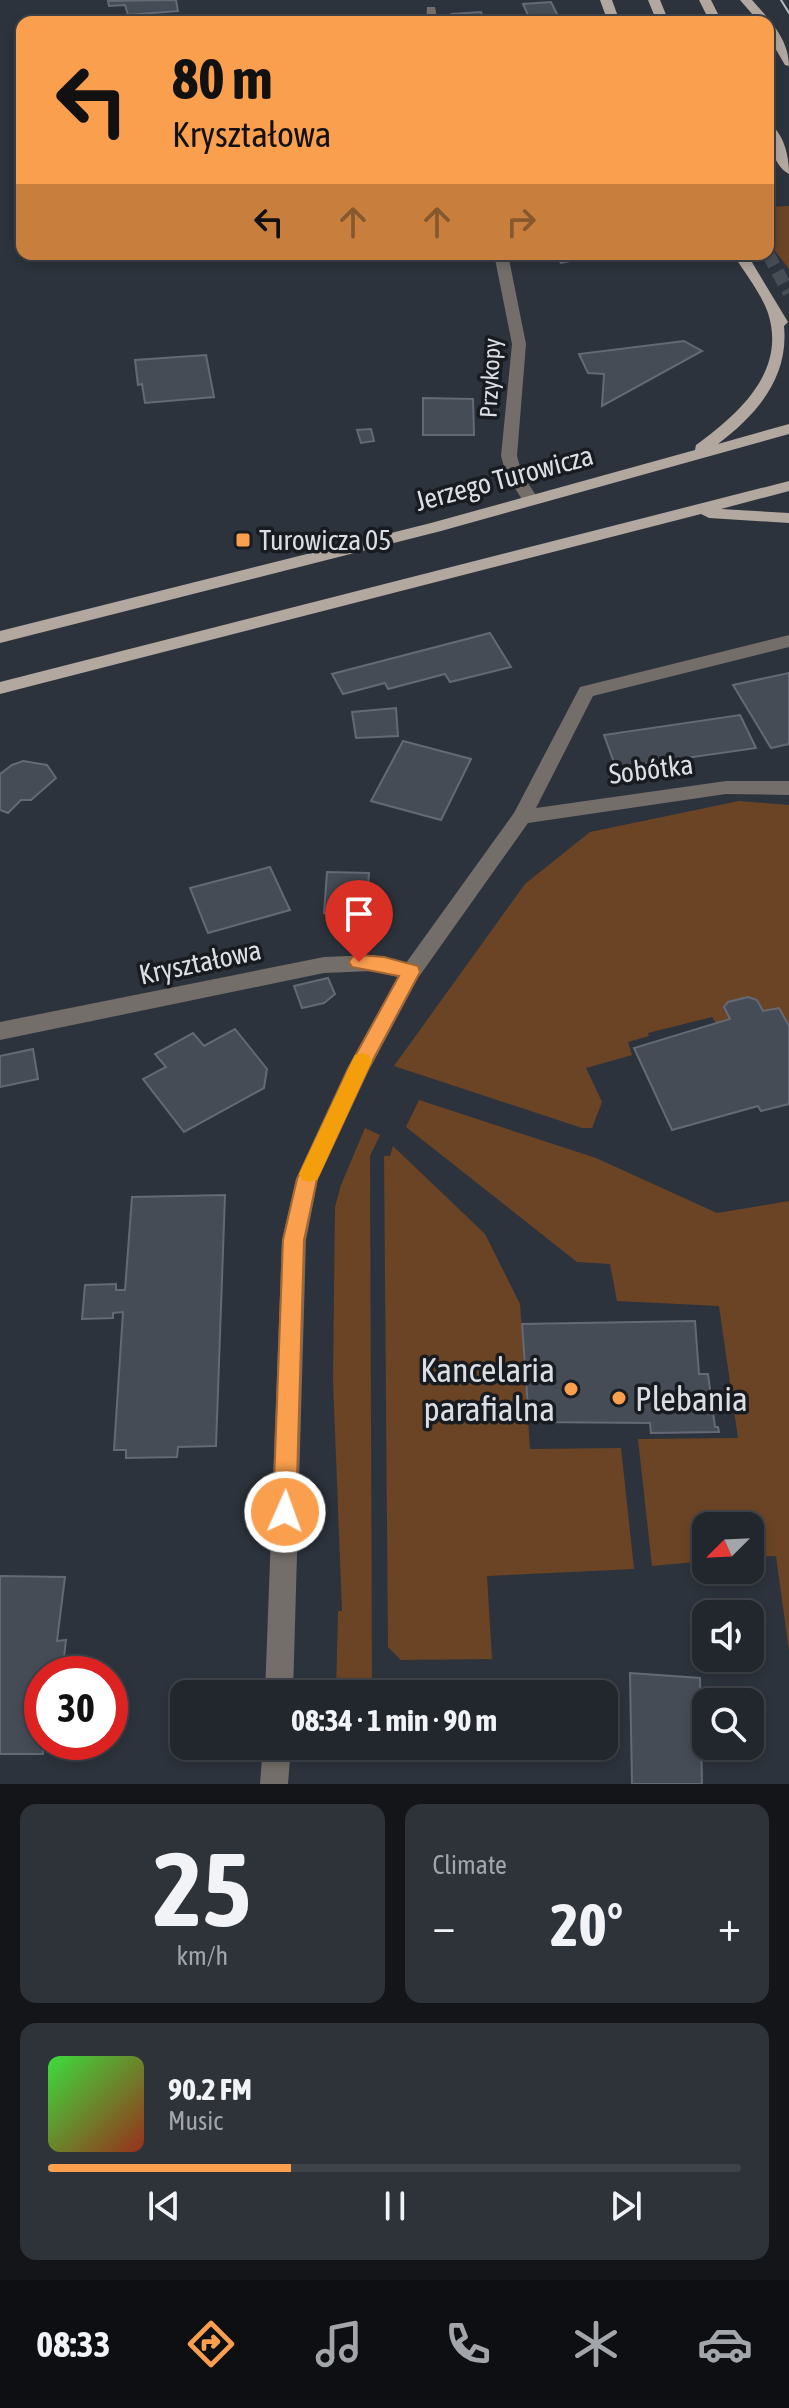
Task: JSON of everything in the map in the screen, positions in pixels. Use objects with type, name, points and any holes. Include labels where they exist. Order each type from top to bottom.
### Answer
[{"type":"main road","points":[[746,0],[759,16]]},
{"type":"main road","points":[[774,37],[789,62]]},
{"type":"main road","points":[[774,139],[789,170]]},
{"type":"main road","points":[[744,260],[789,336]]},
{"type":"main road","points":[[693,455],[747,414],[774,379],[782,346],[775,311]]},
{"type":"main road","name":"Jerzego Turowicza","points":[[0,637],[531,500],[789,429]]},
{"type":"main road","points":[[0,688],[789,486]]},
{"type":"main road","points":[[685,512],[789,518]]},
{"type":"street","name":"Przykopy","points":[[502,260],[519,344],[509,456],[514,474],[531,500]]},
{"type":"street","points":[[279,1680],[294,1240],[307,1179],[358,1069],[411,972],[522,817],[586,691],[789,641]]},
{"type":"street","name":"Sobótka","points":[[522,817],[701,790],[771,785],[789,788]]},
{"type":"street","name":"Kryształowa","points":[[0,1031],[324,965],[372,963],[411,972]]},
{"type":"street","points":[[274,1784],[276,1760]]},
{"type":"shaded area","points":[[789,206],[789,269],[774,250],[774,207]]},
{"type":"shaded area","points":[[739,801],[789,805],[789,1026],[779,1008],[763,1011],[757,1000],[728,1002],[724,1007],[730,1019],[716,1023],[712,1017],[648,1033],[649,1036],[628,1042],[632,1055],[586,1068],[602,1102],[592,1128],[582,1128],[394,1066],[525,884],[590,832]]},
{"type":"shaded area","points":[[419,1100],[596,1158],[717,1213],[789,1201],[789,1651],[776,1556],[764,1556],[764,1512],[692,1512],[692,1562],[652,1566],[638,1439],[738,1438],[719,1306],[617,1301],[610,1264],[577,1262],[406,1127]]},
{"type":"shaded area","points":[[365,1128],[380,1135],[370,1156],[372,1680],[336,1680],[338,1611],[342,1611],[333,1380],[335,1207]]},
{"type":"shaded area","points":[[393,1146],[485,1234],[520,1304],[530,1449],[621,1448],[634,1569],[487,1576],[492,1659],[401,1660],[388,1647],[384,1156],[390,1156]]},
{"type":"building","points":[[176,0],[178,11],[128,15],[125,5],[109,6],[108,1]]},
{"type":"building","points":[[551,2],[558,16],[528,16],[523,4]]},
{"type":"building","points":[[481,12],[483,16],[453,16]]},
{"type":"building","points":[[684,341],[702,351],[602,406],[604,374],[588,373],[579,354]]},
{"type":"building","points":[[206,355],[214,397],[145,403],[142,384],[138,385],[135,360]]},
{"type":"building","points":[[423,398],[473,399],[474,435],[423,435]]},
{"type":"building","points":[[371,429],[374,441],[361,443],[357,430]]},
{"type":"building","points":[[490,633],[511,667],[450,682],[445,674],[388,689],[385,683],[343,694],[332,674]]},
{"type":"building","points":[[789,673],[789,744],[771,748],[733,685]]},
{"type":"building","points":[[396,708],[398,736],[356,738],[352,712]]},
{"type":"building","points":[[740,715],[756,748],[616,768],[604,735]]},
{"type":"building","points":[[403,741],[471,759],[441,820],[371,801]]},
{"type":"building","points":[[23,761],[47,765],[56,778],[31,800],[21,800],[8,813],[0,810],[0,774]]},
{"type":"building","points":[[270,867],[290,910],[208,933],[190,888]]},
{"type":"building","points":[[327,872],[369,873],[366,915],[324,913]]},
{"type":"building","points":[[328,978],[335,994],[324,1003],[302,1008],[294,986]]},
{"type":"building","points":[[748,997],[757,1000],[763,1011],[779,1008],[789,1026],[789,1104],[761,1111],[758,1106],[672,1130],[634,1048],[730,1019],[724,1007],[728,1002]]},
{"type":"building","points":[[235,1029],[267,1069],[264,1088],[184,1132],[143,1079],[166,1067],[155,1054],[193,1033],[204,1046]]},
{"type":"building","points":[[33,1049],[38,1079],[0,1087],[0,1056]]},
{"type":"building","points":[[225,1195],[216,1446],[178,1447],[177,1457],[126,1458],[126,1450],[114,1450],[123,1312],[113,1313],[113,1318],[82,1319],[85,1285],[116,1284],[116,1290],[125,1290],[132,1197]]},
{"type":"building","name":"Plebania","points":[[695,1321],[699,1374],[708,1374],[715,1427],[719,1432],[651,1433],[650,1423],[529,1422],[522,1324]]},
{"type":"building","points":[[0,1576],[65,1577],[57,1641],[66,1640],[64,1656],[24,1656],[24,1754],[0,1754]]},
{"type":"building","points":[[630,1673],[700,1678],[700,1688],[692,1688],[692,1760],[702,1760],[702,1784],[632,1784]]},
{"type":"tunnel","points":[[771,260],[789,293]]},
{"type":"tram line","points":[[781,0],[789,13]]},
{"type":"slow traffic","points":[[309,1174],[362,1061]]},
{"type":"place","name":"Turowicza 05","points":[[243,540]]},
{"type":"place","name":"Kancelaria parafialna","points":[[571,1389]]},
{"type":"place","name":"Plebania","points":[[619,1398]]},
{"type":"route","points":[[285,1512],[294,1240],[307,1179],[358,1069],[411,972],[384,964],[359,962]]}]
